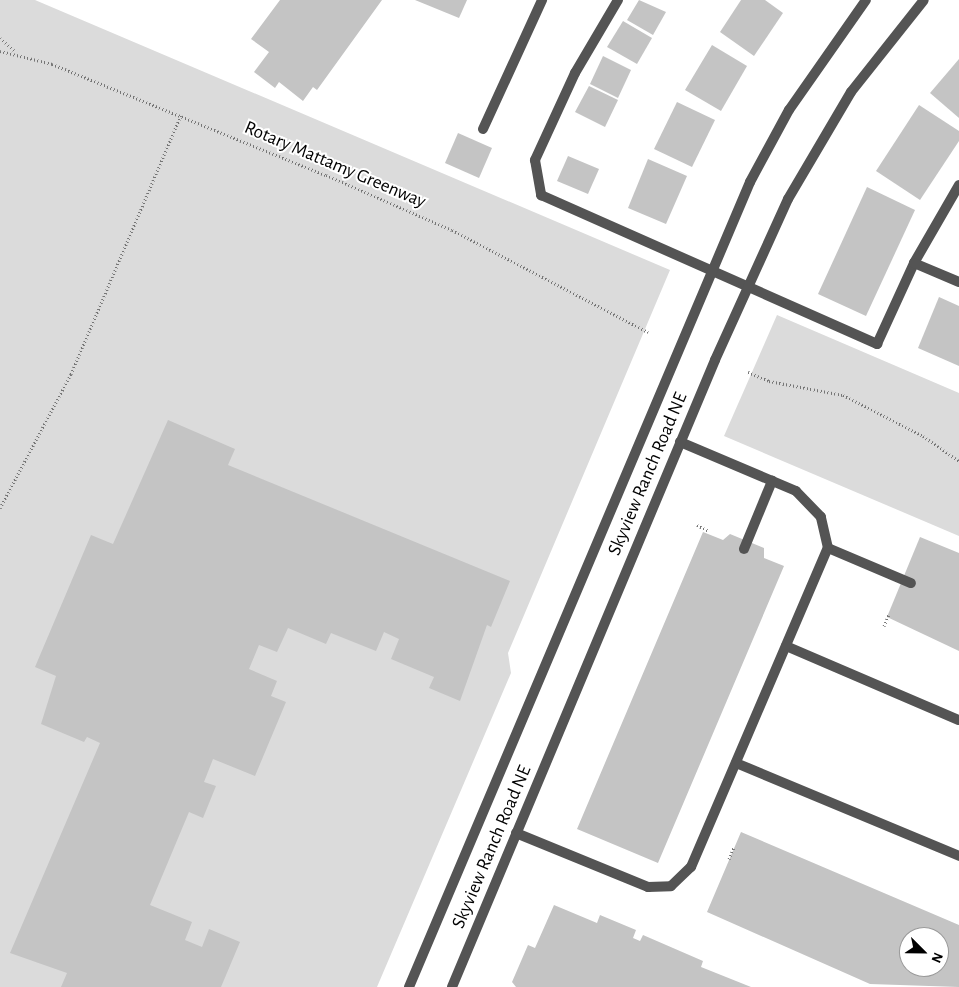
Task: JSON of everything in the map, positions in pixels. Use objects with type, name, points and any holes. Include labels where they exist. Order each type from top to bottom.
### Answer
[{"type":"street","points":[[483,128],[542,0]]},
{"type":"street","points":[[618,0],[575,73],[534,160],[541,195],[713,270],[778,302],[877,344],[914,263],[959,186]]},
{"type":"street","name":"Skyview Ranch Road NE","points":[[409,987],[750,182],[789,110],[866,0]]},
{"type":"street","name":"Skyview Ranch Road NE","points":[[452,987],[680,442],[747,287],[788,199],[851,92],[924,0]]},
{"type":"street","points":[[914,263],[959,282]]},
{"type":"street","points":[[516,833],[648,887],[671,886],[691,867],[828,548],[822,518],[796,491],[680,442]]},
{"type":"street","points":[[744,549],[772,481]]},
{"type":"street","points":[[828,548],[912,583]]},
{"type":"street","points":[[786,646],[959,720]]},
{"type":"street","points":[[736,764],[959,856]]},
{"type":"path","points":[[0,38],[17,53]]},
{"type":"path","name":"Rotary Mattamy Greenway","points":[[0,51],[17,53],[181,115],[452,230],[648,332]]},
{"type":"path","points":[[0,508],[71,374],[181,115]]},
{"type":"path","points":[[748,372],[769,381],[844,395],[923,436],[959,461]]},
{"type":"path","points":[[697,525],[709,531]]},
{"type":"path","points":[[884,626],[889,614]]},
{"type":"path","points":[[730,859],[734,847]]},
{"type":"shaded area","points":[[0,0],[35,0],[670,270],[508,653],[511,673],[377,987],[0,987]]},
{"type":"shaded area","points":[[777,315],[959,393],[959,536],[724,436]]},
{"type":"building","points":[[280,0],[382,0],[317,90],[313,87],[303,101],[279,82],[275,88],[254,72],[269,52],[251,39]]},
{"type":"building","points":[[415,0],[467,0],[459,18]]},
{"type":"building","points":[[639,0],[666,12],[653,35],[627,20]]},
{"type":"building","points":[[741,0],[765,0],[783,13],[754,56],[720,32]]},
{"type":"building","points":[[623,21],[652,38],[637,64],[607,47]]},
{"type":"building","points":[[712,45],[747,66],[721,111],[685,90]]},
{"type":"building","points":[[603,56],[631,70],[618,98],[590,84]]},
{"type":"building","points":[[959,59],[959,118],[930,93]]},
{"type":"building","points":[[589,86],[618,100],[605,127],[575,112]]},
{"type":"building","points":[[677,102],[715,120],[692,167],[654,149]]},
{"type":"building","points":[[919,105],[959,131],[959,141],[920,200],[876,171]]},
{"type":"building","points":[[458,133],[492,148],[479,178],[445,163]]},
{"type":"building","points":[[568,156],[599,169],[588,194],[557,181]]},
{"type":"building","points":[[648,159],[687,176],[666,224],[628,208]]},
{"type":"building","points":[[867,187],[915,210],[866,316],[818,294]]},
{"type":"building","points":[[939,297],[959,306],[959,366],[918,348]]},
{"type":"building","points":[[168,420],[235,449],[228,465],[510,581],[491,627],[487,625],[460,701],[429,688],[434,677],[391,659],[399,639],[384,632],[376,651],[331,633],[326,644],[288,628],[277,652],[259,645],[249,669],[277,681],[271,696],[286,702],[255,776],[213,759],[204,782],[216,786],[203,818],[189,812],[150,905],[192,922],[185,940],[202,947],[209,929],[240,942],[221,987],[61,987],[67,973],[10,953],[100,743],[87,737],[84,742],[41,724],[56,676],[35,667],[91,535],[113,544]]},
{"type":"building","points":[[703,532],[723,540],[730,534],[764,548],[764,558],[784,566],[658,863],[577,829]]},
{"type":"building","points":[[920,537],[959,553],[959,651],[887,617]]},
{"type":"building","points":[[741,832],[959,925],[959,987],[870,984],[707,912]]},
{"type":"building","points":[[554,905],[597,923],[600,915],[636,930],[633,938],[640,941],[643,935],[703,961],[701,967],[751,987],[516,987],[512,982],[528,945],[535,948]]}]
